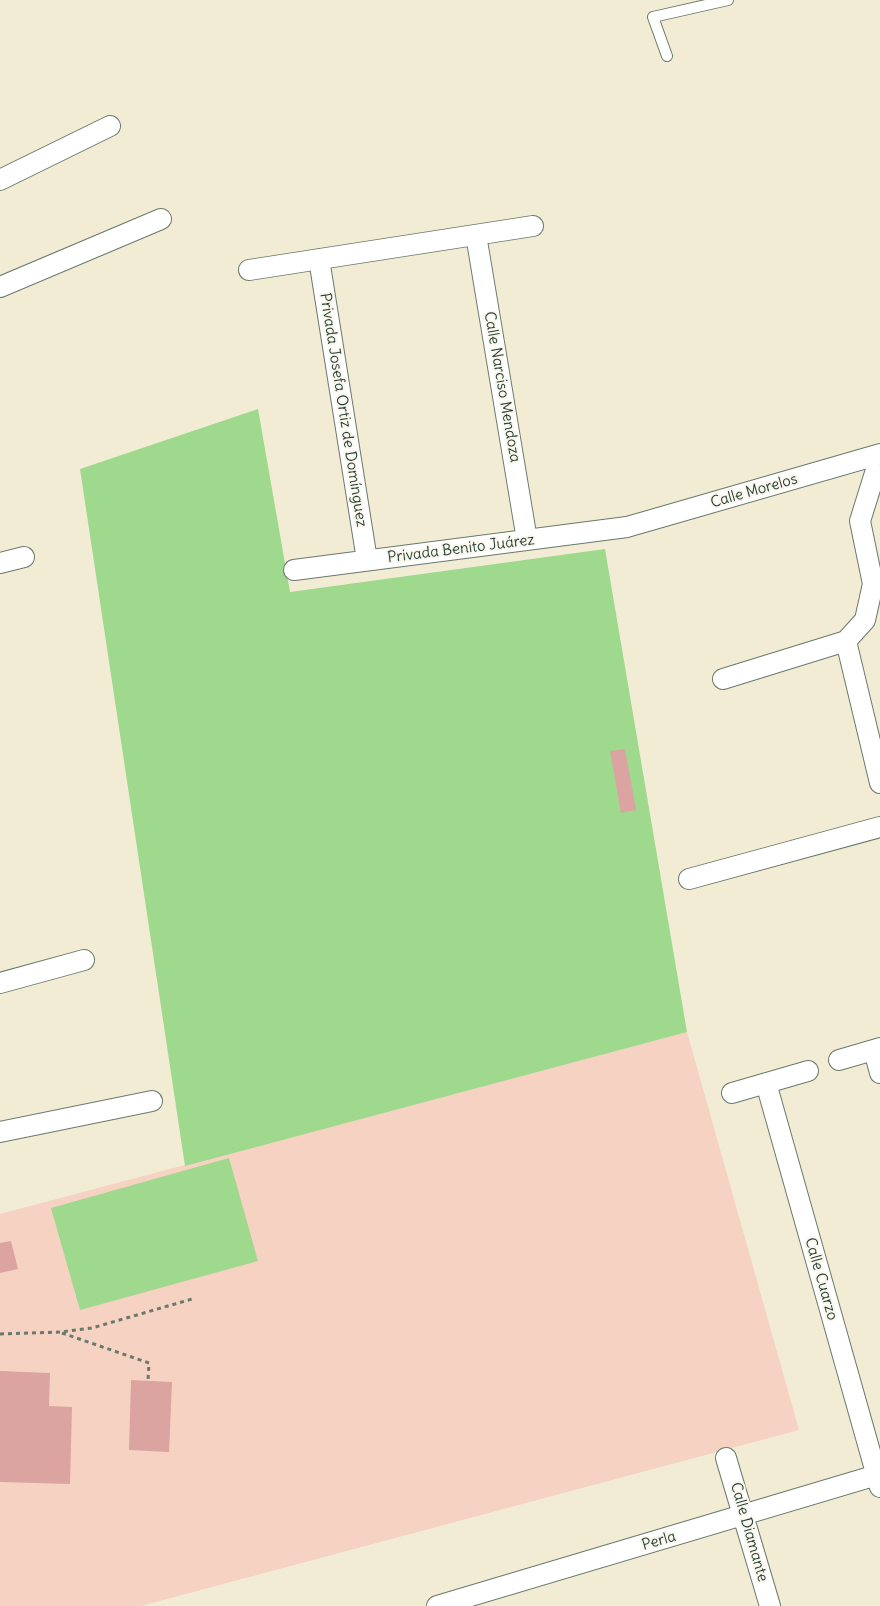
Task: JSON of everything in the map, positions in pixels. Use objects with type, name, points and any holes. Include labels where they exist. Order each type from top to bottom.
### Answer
[{"type":"street","points":[[0,180],[110,126]]},
{"type":"street","points":[[0,287],[160,219]]},
{"type":"street","points":[[249,270],[533,226]]},
{"type":"street","name":"Calle Narciso Mendoza","points":[[476,235],[527,540]]},
{"type":"street","name":"Privada Josefa Ortiz de Domínguez","points":[[319,259],[367,560]]},
{"type":"street","points":[[722,679],[846,641],[865,620],[873,584],[860,521],[880,456]]},
{"type":"street","name":"Calle Morelos","points":[[628,527],[880,456]]},
{"type":"street","name":"Privada Benito Juárez","points":[[294,570],[628,527]]},
{"type":"street","points":[[0,563],[24,558]]},
{"type":"street","points":[[846,641],[880,783]]},
{"type":"street","points":[[689,879],[880,827]]},
{"type":"street","points":[[0,983],[84,960]]},
{"type":"street","points":[[839,1060],[877,1049],[880,1072]]},
{"type":"street","points":[[732,1093],[808,1071]]},
{"type":"street","name":"Calle Cuarzo","points":[[766,1083],[879,1479]]},
{"type":"street","points":[[0,1132],[152,1101]]},
{"type":"street","name":"Calle Diamante","points":[[726,1458],[770,1606]]},
{"type":"street","name":"Perla","points":[[437,1606],[744,1516],[879,1479]]},
{"type":"lane","points":[[667,56],[654,17],[728,0]]},
{"type":"path","points":[[0,1334],[61,1332],[92,1328],[192,1299]]},
{"type":"path","points":[[61,1332],[149,1363],[148,1380]]},
{"type":"shaded area","points":[[687,1032],[799,1430],[141,1606],[0,1606],[0,1214]]},
{"type":"green space","points":[[258,409],[290,592],[605,549],[687,1032],[185,1166],[80,469]]},
{"type":"green space","points":[[229,1158],[258,1261],[80,1310],[51,1208]]},
{"type":"building","points":[[625,749],[636,810],[621,813],[610,751]]},
{"type":"building","points":[[11,1241],[18,1269],[0,1273],[0,1243]]},
{"type":"building","points":[[0,1371],[50,1373],[49,1406],[72,1407],[70,1484],[0,1482]]},
{"type":"building","points":[[131,1380],[172,1382],[169,1452],[129,1450]]}]
